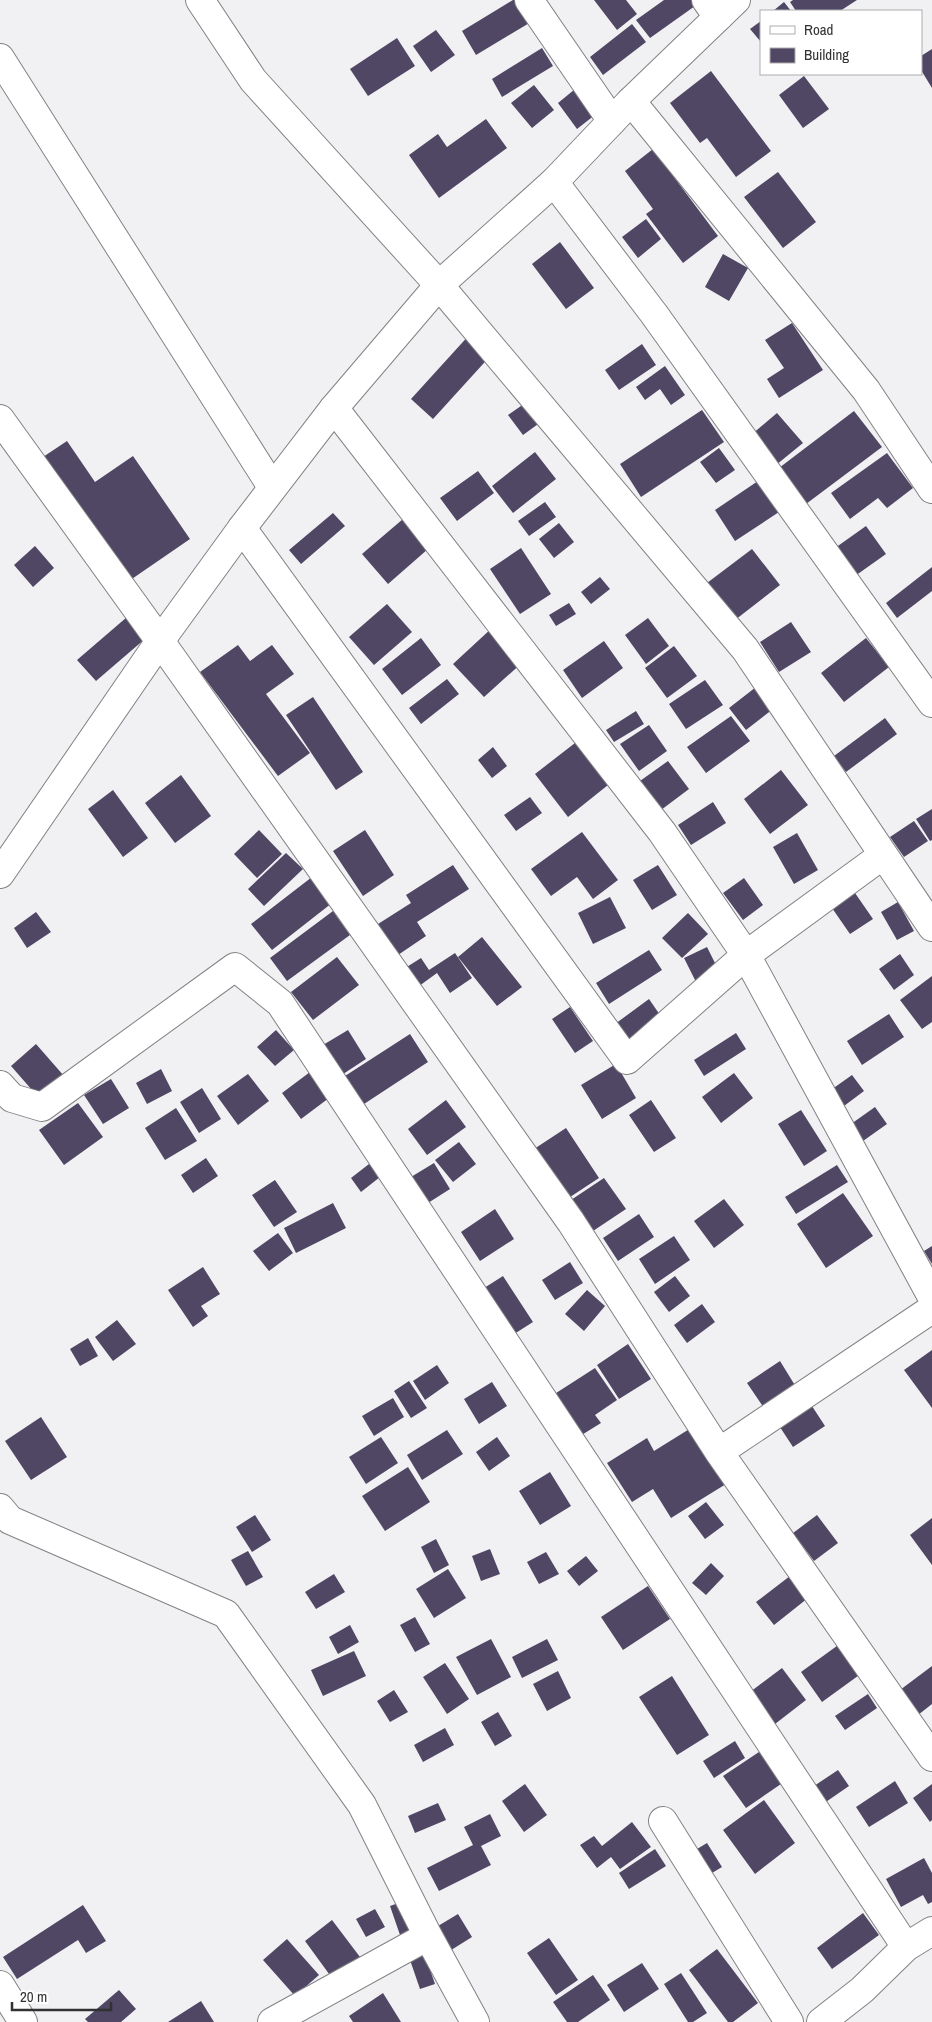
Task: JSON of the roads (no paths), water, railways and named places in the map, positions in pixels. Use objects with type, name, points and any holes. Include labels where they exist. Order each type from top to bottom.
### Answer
[{"type":"street","points":[[200,0],[253,80],[439,285],[745,649],[932,927]]},
{"type":"street","points":[[529,0],[612,121]]},
{"type":"street","points":[[0,874],[160,640],[272,487],[334,408],[439,285],[554,182],[720,6]]},
{"type":"street","points":[[0,58],[272,487]]},
{"type":"street","points":[[631,101],[866,390],[932,489]]},
{"type":"street","points":[[554,182],[660,322],[932,704]]},
{"type":"street","points":[[334,408],[662,832],[746,955],[932,1298]]},
{"type":"street","points":[[0,419],[160,640],[571,1222],[719,1452],[932,1757]]},
{"type":"street","points":[[242,528],[627,1060],[746,955],[883,855]]},
{"type":"street","points":[[0,1084],[12,1098],[42,1107],[235,967],[280,1003],[906,1947]]},
{"type":"street","points":[[719,1452],[932,1309]]},
{"type":"street","points":[[0,1508],[10,1520],[226,1614],[362,1805],[428,1936],[475,2022]]},
{"type":"street","points":[[664,1821],[789,2022]]},
{"type":"street","points":[[821,2022],[862,1990],[906,1947],[932,1931]]},
{"type":"street","points":[[272,2022],[428,1936]]},
{"type":"street","points":[[0,1985],[23,2022]]}]
